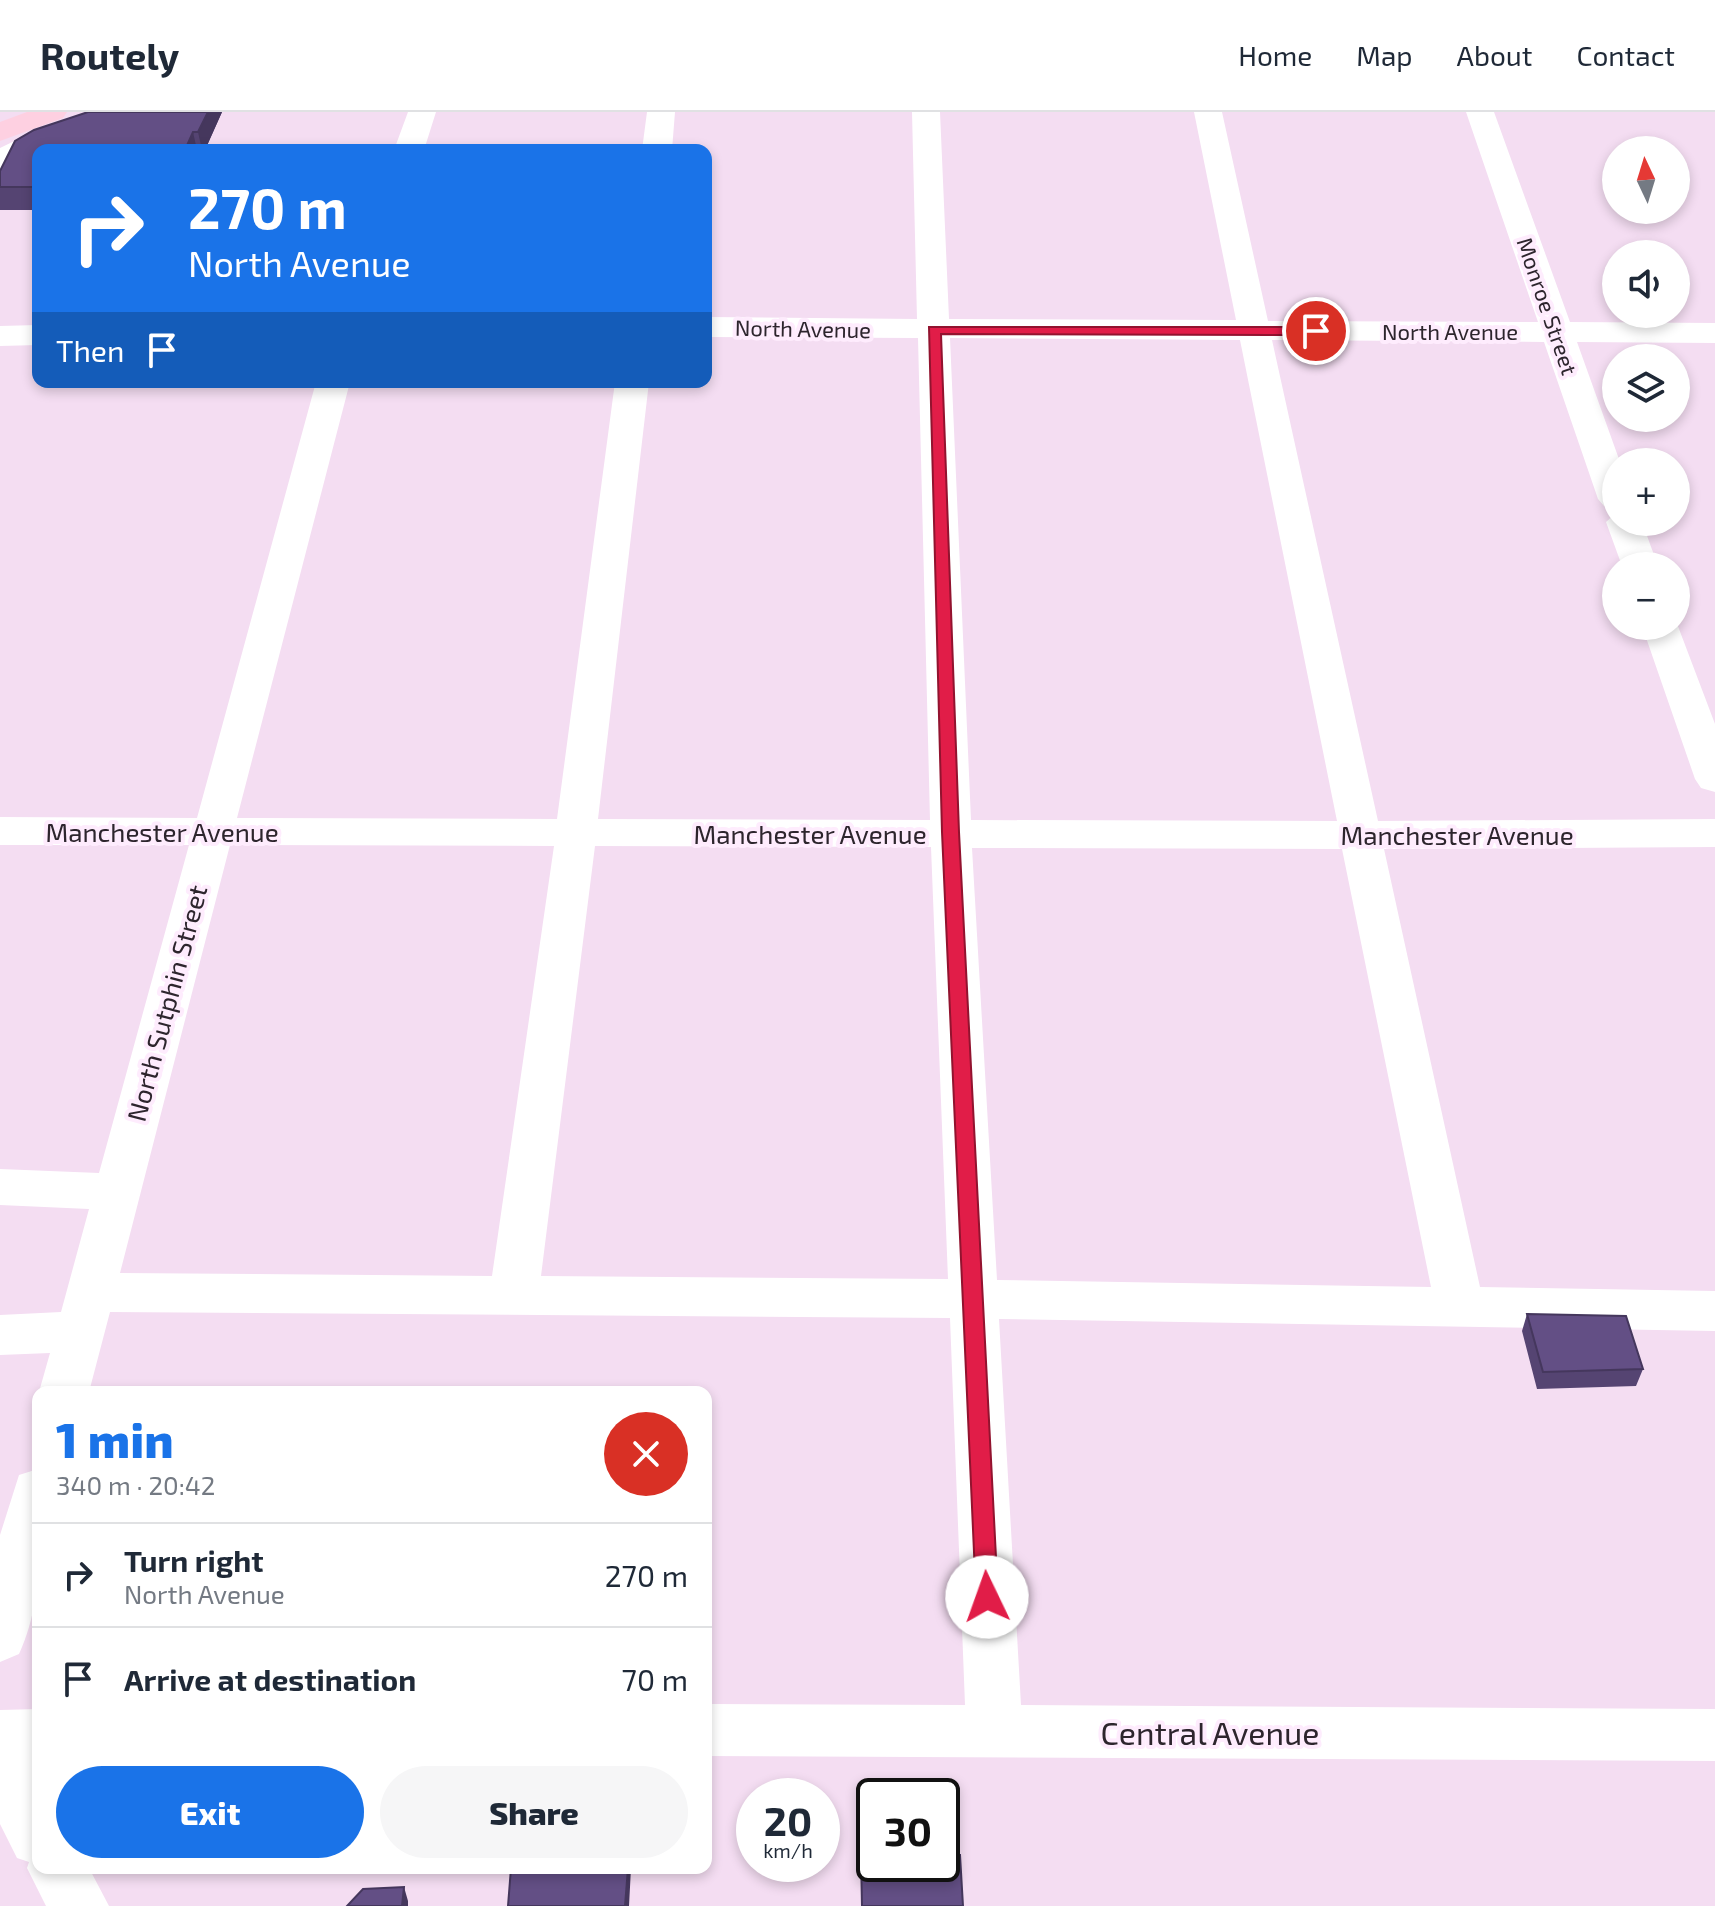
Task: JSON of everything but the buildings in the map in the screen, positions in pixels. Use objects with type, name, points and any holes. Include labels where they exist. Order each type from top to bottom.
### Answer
[{"type":"main road","points":[[0,132],[53,112]]},
{"type":"street","points":[[0,172],[7,156],[47,136],[121,112]]},
{"type":"street","points":[[411,144],[422,112]]},
{"type":"street","points":[[658,144],[661,112]]},
{"type":"street","points":[[926,112],[951,832],[994,1731]]},
{"type":"street","points":[[1208,112],[1363,835],[1460,1309]]},
{"type":"street","name":"Monroe Street","points":[[1480,112],[1602,459]]},
{"type":"street","name":"North Avenue","points":[[712,327],[1715,333]]},
{"type":"street","points":[[0,336],[32,335]]},
{"type":"street","name":"North Sutphin Street","points":[[66,1386],[331,388]]},
{"type":"street","points":[[514,1294],[631,388]]},
{"type":"street","points":[[1666,640],[1715,779]]},
{"type":"street","name":"Manchester Avenue","points":[[0,831],[1363,835],[1715,833]]},
{"type":"street","points":[[0,1187],[116,1192]]},
{"type":"street","points":[[0,1335],[85,1312],[514,1294],[1715,1311]]},
{"type":"street","points":[[0,1637],[32,1514]]},
{"type":"street","name":"Central Avenue","points":[[712,1730],[1715,1735]]},
{"type":"street","points":[[0,1736],[32,1735]]},
{"type":"street","points":[[0,1752],[32,1827]]},
{"type":"street","points":[[60,1874],[79,1906]]},
{"type":"route","points":[[987,1597],[951,832],[934,330],[1316,331]]}]
